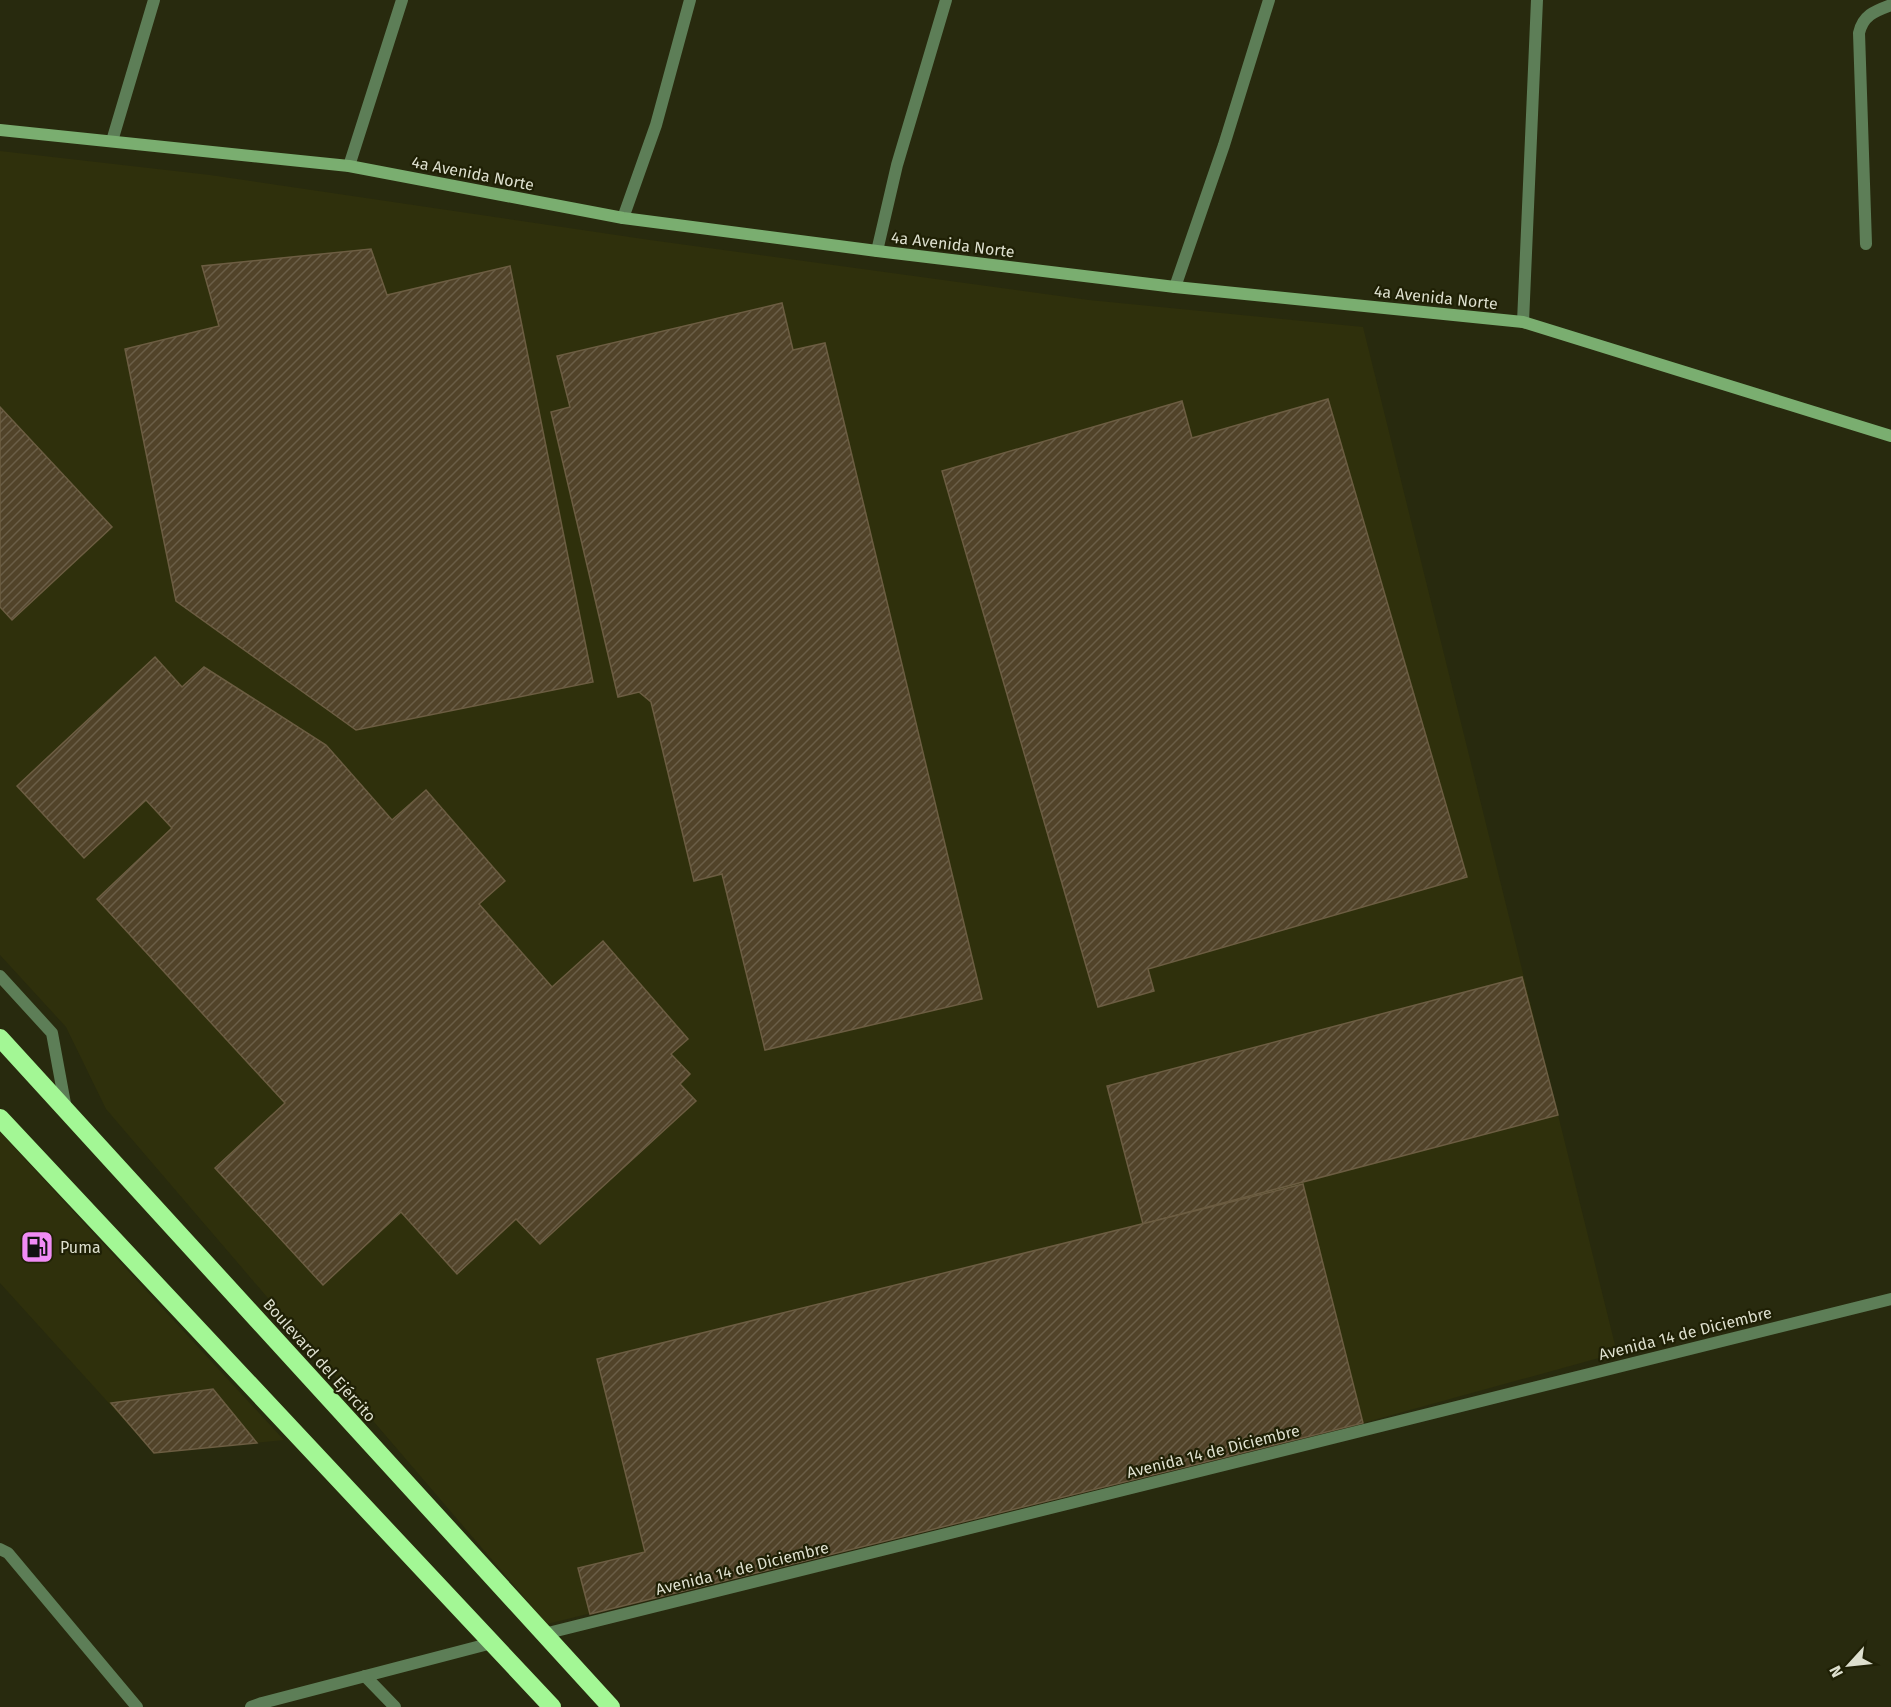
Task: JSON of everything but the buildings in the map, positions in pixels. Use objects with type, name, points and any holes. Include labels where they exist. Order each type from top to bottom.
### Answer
[{"type":"highway","name":"Boulevard del Ejército","points":[[0,1038],[611,1707]]},
{"type":"highway","points":[[0,1118],[552,1707]]},
{"type":"street","points":[[112,141],[154,0]]},
{"type":"street","points":[[349,166],[402,0]]},
{"type":"street","points":[[623,218],[656,125],[690,0]]},
{"type":"street","points":[[877,251],[897,165],[946,0]]},
{"type":"street","points":[[1175,287],[1224,145],[1269,0]]},
{"type":"street","points":[[1523,322],[1537,0]]},
{"type":"street","points":[[1866,244],[1858,33],[1861,22],[1875,11],[1891,5]]},
{"type":"street","name":"4a Avenida Norte","points":[[0,130],[349,166],[623,218],[877,251],[1175,287],[1523,322],[1890,438]]},
{"type":"street","points":[[0,976],[52,1033],[66,1110]]},
{"type":"street","name":"Avenida 14 de Diciembre","points":[[544,1634],[1891,1299]]},
{"type":"street","points":[[0,1549],[8,1553],[137,1707]]},
{"type":"street","points":[[251,1707],[492,1643]]},
{"type":"street","points":[[365,1676],[395,1707]]},
{"type":"shaded area","points":[[0,151],[210,175],[650,240],[1089,300],[1363,327],[1617,1353],[1363,1423],[547,1624],[106,1109],[66,1027],[0,955]]},
{"type":"shaded area","points":[[0,1132],[284,1440],[154,1453],[0,1283]]},
{"type":"place","name":"Puma","points":[[37,1247]]}]
